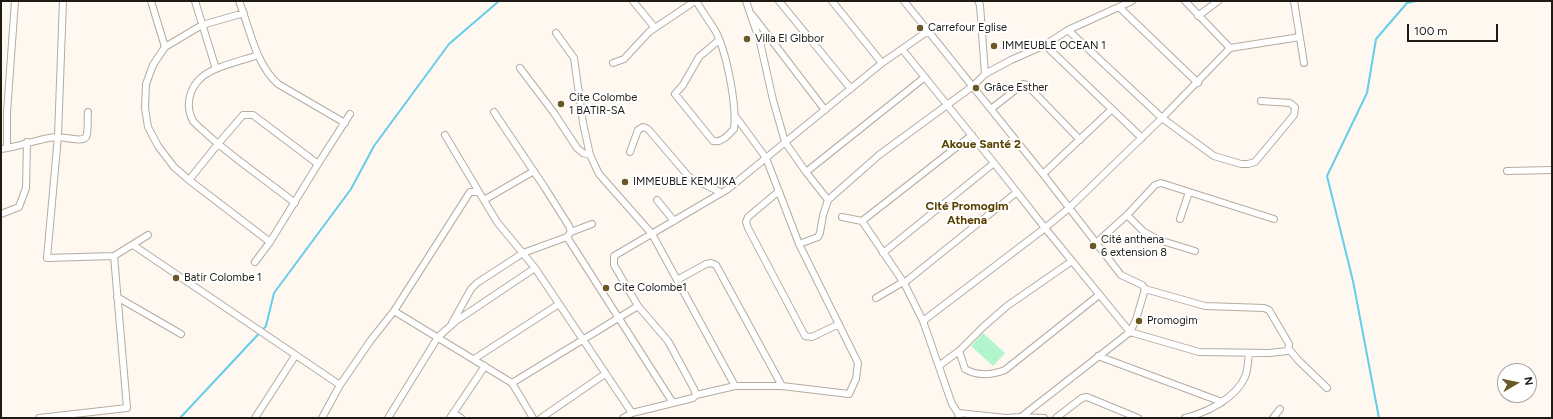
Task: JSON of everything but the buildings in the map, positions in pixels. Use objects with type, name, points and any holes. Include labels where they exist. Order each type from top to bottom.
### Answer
[{"type":"street","points":[[16,1],[4,149],[27,142],[58,136],[78,140],[84,139],[87,132],[88,112]]},
{"type":"street","points":[[63,1],[58,136],[47,258],[114,256],[148,235]]},
{"type":"street","points":[[151,1],[165,47]]},
{"type":"street","points":[[194,1],[216,69]]},
{"type":"street","points":[[239,1],[258,56],[271,77],[278,84],[345,123]]},
{"type":"street","points":[[634,1],[655,28]]},
{"type":"street","points":[[614,63],[624,59],[649,32],[695,1],[719,40],[729,75],[736,117],[734,130],[720,141],[716,142],[676,96],[676,93],[683,85],[696,61],[719,40]]},
{"type":"street","points":[[746,1],[760,42],[773,100],[785,142],[828,200]]},
{"type":"street","points":[[779,1],[851,89]]},
{"type":"street","points":[[832,1],[882,63]]},
{"type":"street","points":[[904,1],[1043,174],[1120,275],[1142,285],[1145,289],[1205,306],[1264,308],[1269,310],[1289,344],[1289,349],[1298,360],[1327,388]]},
{"type":"street","points":[[978,1],[980,5],[986,74]]},
{"type":"street","points":[[799,244],[818,237],[820,233],[822,215],[828,200],[879,155],[973,86],[986,74],[1011,60],[1044,45],[1068,30],[1132,1]]},
{"type":"street","points":[[1185,1],[1230,48]]},
{"type":"street","points":[[1198,16],[1218,1]]},
{"type":"street","points":[[1294,1],[1304,63]]},
{"type":"street","points":[[1119,7],[1198,83]]},
{"type":"street","points":[[244,12],[202,25],[165,47],[153,65],[146,84],[145,108],[148,127],[158,146],[174,167],[270,242]]},
{"type":"street","points":[[750,12],[824,110]]},
{"type":"street","points":[[1068,30],[1162,118],[1214,156],[1241,164],[1255,162],[1294,115],[1295,107],[1290,104],[1261,102]]},
{"type":"street","points":[[696,395],[694,388],[668,341],[638,306],[614,265],[614,256],[722,193],[882,63],[928,31]]},
{"type":"street","points":[[556,33],[574,58],[583,123],[590,155],[599,174],[652,234],[735,386]]},
{"type":"street","points":[[923,321],[1069,208],[1198,83],[1230,48],[1300,36]]},
{"type":"street","points":[[1044,45],[1142,138]]},
{"type":"street","points":[[902,49],[1130,332],[1199,352],[1282,352],[1288,351],[1289,349]]},
{"type":"street","points":[[258,56],[216,69],[201,77],[194,86],[189,97],[189,110],[194,122],[218,144],[295,203]]},
{"type":"street","points":[[520,68],[554,113],[577,148],[583,153],[590,155]]},
{"type":"street","points":[[806,172],[925,77]]},
{"type":"street","points":[[991,109],[1023,84],[1027,85],[1080,140]]},
{"type":"street","points":[[1043,174],[1111,110]]},
{"type":"street","points":[[494,112],[569,226],[569,234],[673,403]]},
{"type":"street","points":[[255,262],[270,242],[350,114]]},
{"type":"street","points":[[189,180],[243,115],[253,116],[318,164]]},
{"type":"street","points":[[623,418],[632,413],[735,386],[782,386],[849,394],[856,379],[858,363],[799,244],[780,191],[766,158],[736,117]]},
{"type":"street","points":[[630,152],[638,130],[643,127],[648,129],[689,177],[722,193]]},
{"type":"street","points":[[445,135],[497,222],[535,268],[632,413]]},
{"type":"street","points":[[842,217],[862,220],[972,135]]},
{"type":"street","points":[[1,214],[19,207],[26,188],[27,142]]},
{"type":"street","points":[[883,253],[994,163]]},
{"type":"street","points":[[1507,171],[1552,170]]},
{"type":"street","points":[[484,200],[534,171]]},
{"type":"street","points":[[1096,243],[1127,215],[1155,185],[1166,184],[1274,219]]},
{"type":"street","points":[[780,191],[748,217],[746,222],[748,228],[805,336],[812,337],[839,324]]},
{"type":"street","points":[[322,418],[340,385],[371,340],[394,311],[470,192],[480,192]]},
{"type":"street","points":[[876,298],[903,282],[1017,192]]},
{"type":"street","points":[[1180,219],[1189,192]]},
{"type":"street","points":[[657,200],[674,221]]},
{"type":"street","points":[[1127,215],[1144,232],[1159,240],[1195,251]]},
{"type":"street","points":[[862,220],[903,282],[923,321],[940,365],[952,404],[958,415],[1006,418],[1044,418]]},
{"type":"street","points":[[449,327],[471,288],[523,253],[592,224]]},
{"type":"street","points":[[133,245],[340,385]]},
{"type":"street","points":[[39,418],[127,408],[114,256]]},
{"type":"street","points":[[940,365],[959,351],[983,326],[1007,306],[1072,261]]},
{"type":"street","points":[[677,280],[706,264],[711,263],[716,265],[782,386]]},
{"type":"street","points":[[388,418],[438,337],[456,321],[535,268]]},
{"type":"street","points":[[1021,417],[1130,332],[1136,320],[1145,289]]},
{"type":"street","points":[[959,351],[965,369],[972,373],[996,374],[1005,370],[1100,295]]},
{"type":"street","points":[[117,297],[181,334]]},
{"type":"street","points":[[474,359],[559,304]]},
{"type":"street","points":[[512,383],[638,306]]},
{"type":"street","points":[[394,311],[512,383],[533,418]]},
{"type":"street","points":[[1185,418],[1201,414],[1222,402],[1238,388],[1246,375],[1249,353]]},
{"type":"street","points":[[255,418],[295,356]]},
{"type":"street","points":[[1098,356],[1222,402]]},
{"type":"street","points":[[461,418],[452,416],[485,366]]},
{"type":"street","points":[[541,418],[605,374]]},
{"type":"street","points":[[1056,418],[1082,398],[1087,397],[1138,418]]},
{"type":"street","points":[[1273,418],[1280,410]]},
{"type":"green space","points":[[983,333],[1005,353],[993,366],[971,346]]},
{"type":"waterway","points":[[180,418],[266,326],[274,293],[351,189],[374,146],[449,44],[499,1]]},
{"type":"waterway","points":[[1379,418],[1353,281],[1327,176],[1367,93],[1376,39],[1407,3],[1416,1]]},
{"type":"place","name":"Carrefour Eglise","points":[[920,28]]},
{"type":"place","name":"Villa El GIbbor","points":[[747,39]]},
{"type":"place","name":"IMMEUBLE OCEAN 1","points":[[994,46]]},
{"type":"place","name":"Grâce Esther","points":[[976,88]]},
{"type":"place","name":"Cite Colombe 1 BATIR-SA","points":[[561,104]]},
{"type":"place","name":"IMMEUBLE KEMJIKA","points":[[625,182]]},
{"type":"place","name":"Cité anthena 6 extension 8","points":[[1093,246]]},
{"type":"place","name":"Batir Colombe 1","points":[[176,278]]},
{"type":"place","name":"Cite Colombe1","points":[[606,288]]},
{"type":"place","name":"Promogim","points":[[1139,321]]},
{"type":"district","name":"Akoue Santé 2","points":[[981,144]]},
{"type":"district","name":"Cité Promogim Athena","points":[[967,213]]}]
